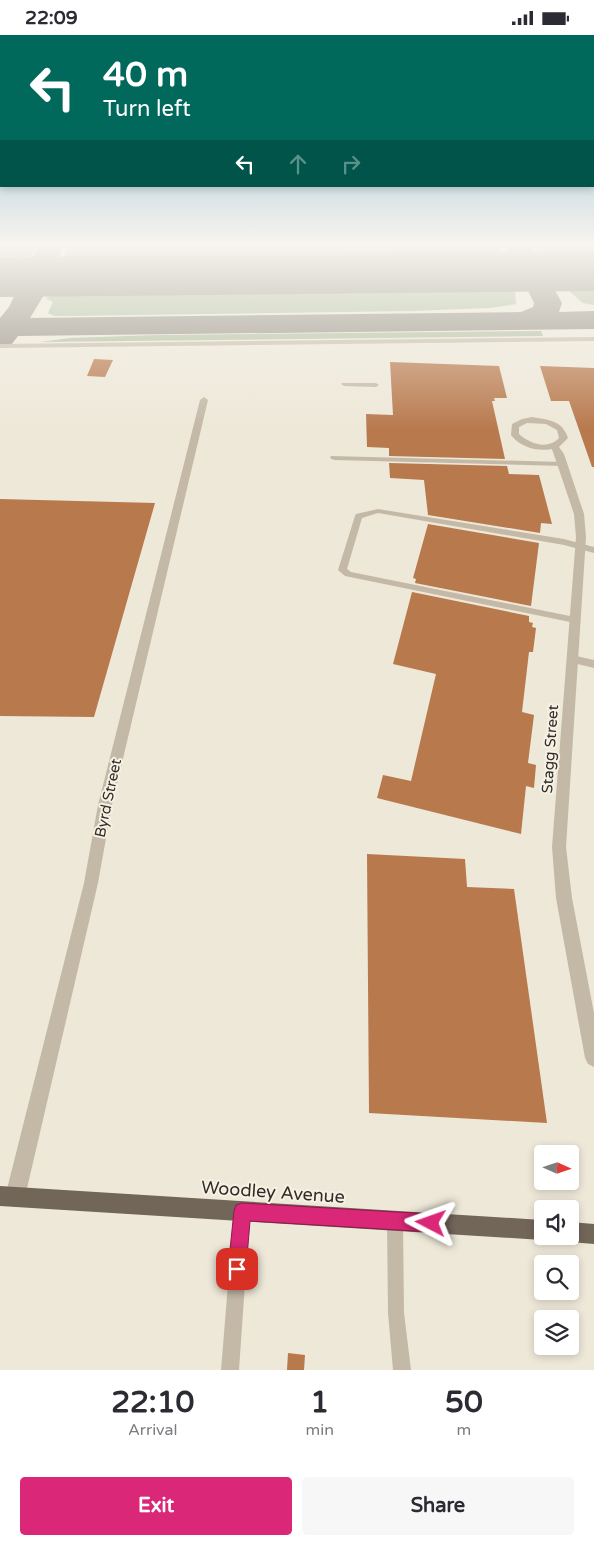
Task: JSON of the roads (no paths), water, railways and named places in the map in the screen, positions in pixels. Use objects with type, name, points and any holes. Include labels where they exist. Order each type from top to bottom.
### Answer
[{"type":"main road","name":"Woodley Avenue","points":[[7,1196],[534,1230]]},
{"type":"main road","points":[[579,1232],[594,1233]]},
{"type":"street","name":"Byrd Street","points":[[7,1196],[91,883],[107,796],[204,400]]},
{"type":"street","points":[[532,420],[555,425],[564,433],[564,438],[562,442],[554,446],[541,447],[525,443],[515,435],[515,426],[532,420]]},
{"type":"street","name":"Stagg Street","points":[[554,446],[563,465],[581,525],[559,847],[564,898],[594,1058]]},
{"type":"lane","points":[[0,346],[594,339]]},
{"type":"lane","points":[[344,384],[376,385]]},
{"type":"lane","points":[[334,458],[563,465]]},
{"type":"lane","points":[[575,620],[348,574],[342,570],[359,516],[378,511],[564,542],[594,550]]},
{"type":"lane","points":[[572,659],[594,664]]},
{"type":"lane","points":[[230,1370],[242,1211]]},
{"type":"lane","points":[[395,1221],[396,1313],[402,1370]]}]
